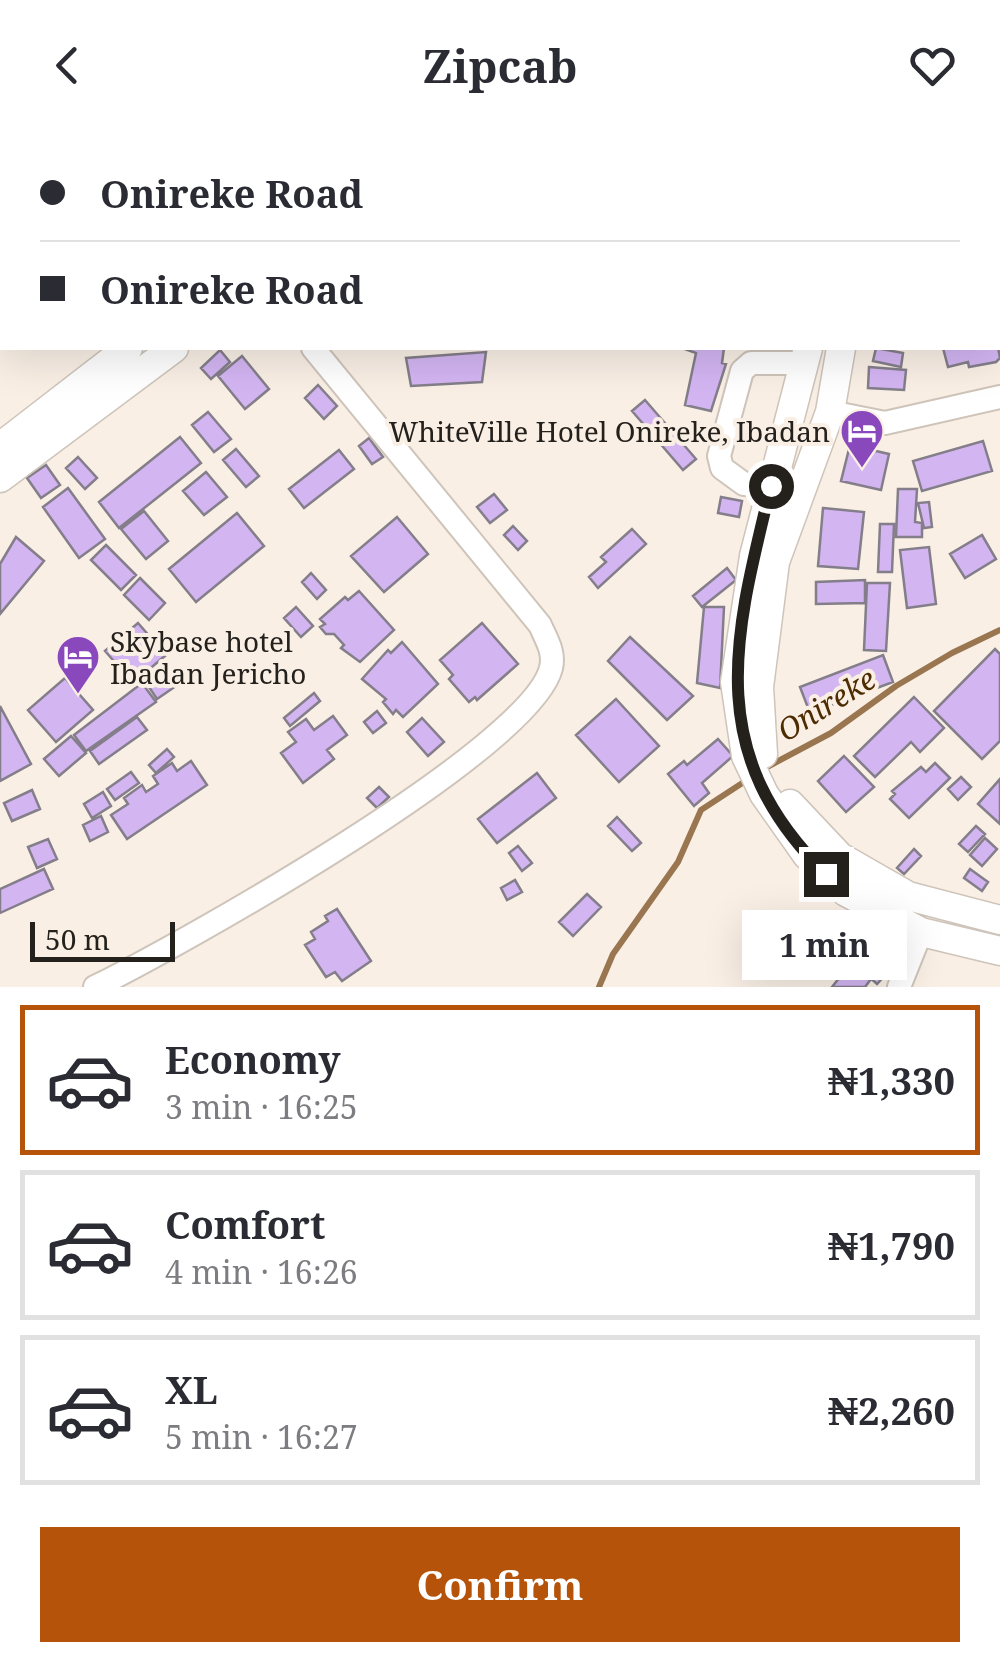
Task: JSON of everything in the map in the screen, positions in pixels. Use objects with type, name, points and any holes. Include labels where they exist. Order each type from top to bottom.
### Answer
[{"type":"main road","points":[[0,446],[125,350]]},
{"type":"main road","points":[[0,478],[171,350]]},
{"type":"main road","points":[[765,559],[830,412],[842,350]]},
{"type":"main road","points":[[806,356],[771,486],[760,687],[761,771],[807,855],[846,892],[921,932],[1000,951]]},
{"type":"main road","points":[[761,771],[801,819],[840,856],[908,896],[1000,920]]},
{"type":"street","points":[[95,987],[225,918],[409,801],[512,720],[534,698],[551,668],[552,652],[540,625],[315,350]]},
{"type":"street","points":[[771,486],[744,484],[722,468],[719,456],[742,371],[751,363],[806,356]]},
{"type":"street","points":[[830,412],[885,423],[1000,396]]},
{"type":"street","points":[[900,987],[921,932]]},
{"type":"building","points":[[220,350],[230,362],[211,379],[201,368]]},
{"type":"building","points":[[688,350],[724,350],[722,363],[726,364],[711,411],[685,405],[696,353]]},
{"type":"building","points":[[876,350],[903,353],[901,367],[873,361]]},
{"type":"building","points":[[944,350],[999,350],[1000,358],[996,362],[948,367]]},
{"type":"building","points":[[486,352],[482,382],[411,386],[406,358]]},
{"type":"building","points":[[242,356],[269,389],[245,409],[218,376]]},
{"type":"building","points":[[869,367],[906,370],[904,390],[868,388]]},
{"type":"building","points":[[318,385],[337,406],[324,419],[305,398]]},
{"type":"building","points":[[645,400],[696,459],[683,470],[632,411]]},
{"type":"building","points":[[208,412],[231,439],[214,452],[192,425]]},
{"type":"building","points":[[180,437],[201,463],[119,528],[99,502]]},
{"type":"building","points":[[369,438],[383,457],[372,464],[359,446]]},
{"type":"building","points":[[983,441],[992,471],[922,491],[913,461]]},
{"type":"building","points":[[850,445],[889,454],[881,490],[841,481]]},
{"type":"building","points":[[236,449],[259,476],[246,487],[223,460]]},
{"type":"building","points":[[339,450],[354,469],[304,508],[289,489]]},
{"type":"building","points":[[78,457],[97,478],[85,489],[66,468]]},
{"type":"building","points":[[46,465],[60,485],[41,498],[27,478]]},
{"type":"building","points":[[206,472],[227,497],[204,515],[183,491]]},
{"type":"building","points":[[68,488],[105,539],[79,558],[43,507]]},
{"type":"building","points":[[898,489],[917,489],[915,522],[922,523],[922,537],[896,537]]},
{"type":"building","points":[[494,494],[507,510],[490,523],[477,507]]},
{"type":"building","points":[[721,497],[742,501],[739,517],[718,513]]},
{"type":"building","points":[[929,502],[932,527],[924,528],[918,503]]},
{"type":"building","points":[[823,508],[864,512],[858,569],[818,566]]},
{"type":"building","points":[[144,511],[168,541],[146,559],[121,529]]},
{"type":"building","points":[[237,513],[264,546],[196,602],[169,569]]},
{"type":"building","points":[[397,517],[428,554],[384,592],[351,556]]},
{"type":"building","points":[[880,524],[894,524],[892,572],[878,572]]},
{"type":"building","points":[[513,526],[527,541],[518,550],[504,535]]},
{"type":"building","points":[[632,529],[646,544],[598,588],[589,577],[606,562],[601,557]]},
{"type":"building","points":[[982,535],[996,559],[965,578],[950,554]]},
{"type":"building","points":[[16,537],[44,561],[0,614],[0,564]]},
{"type":"building","points":[[106,545],[136,575],[121,590],[91,560]]},
{"type":"building","points":[[929,547],[936,604],[907,608],[900,550]]},
{"type":"building","points":[[727,568],[736,580],[702,607],[693,596]]},
{"type":"building","points":[[311,573],[326,590],[317,599],[302,582]]},
{"type":"building","points":[[140,578],[165,603],[149,620],[124,595]]},
{"type":"building","points":[[865,580],[865,603],[816,604],[816,582]]},
{"type":"building","points":[[867,583],[890,583],[886,651],[864,650]]},
{"type":"building","points":[[359,591],[394,630],[360,662],[341,648],[344,645],[334,634],[326,634],[320,627],[325,624],[320,619],[345,597],[348,600]]},
{"type":"building","points":[[296,607],[313,626],[301,637],[284,618]]},
{"type":"building","points":[[704,607],[724,607],[720,688],[697,683]]},
{"type":"building","points":[[138,623],[166,655],[133,683],[105,651]]},
{"type":"building","points":[[482,623],[518,664],[477,700],[475,697],[469,702],[449,679],[453,675],[440,660]]},
{"type":"building","points":[[630,637],[693,696],[667,720],[608,661]]},
{"type":"building","points":[[402,642],[438,684],[403,717],[396,710],[393,714],[383,702],[386,699],[362,679],[388,650],[391,653]]},
{"type":"building","points":[[995,649],[1000,654],[1000,741],[982,759],[934,711]]},
{"type":"building","points":[[883,655],[893,682],[810,713],[800,687]]},
{"type":"building","points":[[161,666],[176,686],[157,699],[143,678]]},
{"type":"building","points":[[65,678],[93,710],[56,742],[28,710]]},
{"type":"building","points":[[142,683],[156,702],[86,751],[74,735]]},
{"type":"building","points":[[314,693],[320,701],[290,726],[284,718]]},
{"type":"building","points":[[914,697],[944,728],[920,752],[911,742],[875,777],[854,756]]},
{"type":"building","points":[[616,699],[659,746],[619,782],[576,735]]},
{"type":"building","points":[[0,706],[31,764],[0,781]]},
{"type":"building","points":[[377,711],[386,723],[373,733],[364,722]]},
{"type":"building","points":[[333,716],[347,735],[327,750],[334,759],[303,783],[281,753],[296,742],[288,732],[306,719],[314,730]]},
{"type":"building","points":[[137,717],[147,730],[99,764],[90,751]]},
{"type":"building","points":[[422,718],[444,742],[428,756],[407,732]]},
{"type":"building","points":[[71,736],[86,753],[59,776],[44,759]]},
{"type":"building","points":[[718,739],[733,756],[702,783],[709,793],[694,806],[668,774],[684,761],[687,765]]},
{"type":"building","points":[[167,749],[174,757],[156,773],[149,765]]},
{"type":"building","points":[[844,756],[874,787],[846,812],[818,781]]},
{"type":"building","points":[[191,761],[207,785],[127,839],[111,815],[128,804],[124,798],[142,785],[146,792],[158,784],[153,776],[172,763],[177,771]]},
{"type":"building","points":[[935,763],[950,778],[909,818],[890,799],[895,794],[892,791],[921,767],[926,772]]},
{"type":"building","points":[[131,772],[139,783],[115,800],[107,789]]},
{"type":"building","points":[[537,773],[556,798],[497,843],[478,819]]},
{"type":"building","points":[[961,777],[971,787],[958,800],[948,789]]},
{"type":"building","points":[[1000,779],[1000,824],[978,804]]},
{"type":"building","points":[[379,787],[389,797],[377,808],[367,798]]},
{"type":"building","points":[[32,790],[40,809],[12,821],[4,803]]},
{"type":"building","points":[[103,792],[111,806],[92,818],[84,804]]},
{"type":"building","points":[[101,816],[108,832],[90,841],[83,825]]},
{"type":"building","points":[[617,817],[641,843],[632,851],[608,826]]},
{"type":"building","points":[[976,826],[985,834],[968,852],[959,844]]},
{"type":"building","points":[[985,838],[997,849],[982,866],[970,855]]},
{"type":"building","points":[[48,839],[57,859],[37,868],[28,847]]},
{"type":"building","points":[[518,846],[532,863],[522,871],[509,853]]},
{"type":"building","points":[[914,849],[921,856],[904,874],[897,868]]},
{"type":"building","points":[[44,869],[53,889],[0,913],[0,889]]},
{"type":"building","points":[[970,869],[988,882],[982,891],[964,878]]},
{"type":"building","points":[[515,880],[522,892],[507,900],[501,888]]},
{"type":"building","points":[[587,894],[601,907],[573,936],[559,922]]},
{"type":"building","points":[[337,909],[371,961],[342,981],[335,972],[326,977],[305,945],[315,939],[311,932],[328,921],[325,916]]},
{"type":"building","points":[[880,940],[900,959],[877,984],[857,966]]},
{"type":"building","points":[[851,963],[871,979],[865,987],[832,987]]},
{"type":"waterway","name":"Onireke","points":[[769,766],[831,733],[896,686],[952,653],[1000,630]]},
{"type":"waterway","name":"Onireke","points":[[599,987],[613,954],[678,862],[701,810],[750,778]]},
{"type":"place","name":"WhiteVille Hotel Onireke, Ibadan","points":[[862,469]]},
{"type":"place","name":"Skybase hotel Ibadan Jericho","points":[[78,695]]},
{"type":"route","points":[[771,486],[754,556],[735,682],[746,756],[764,794],[807,855],[826,874]]}]
